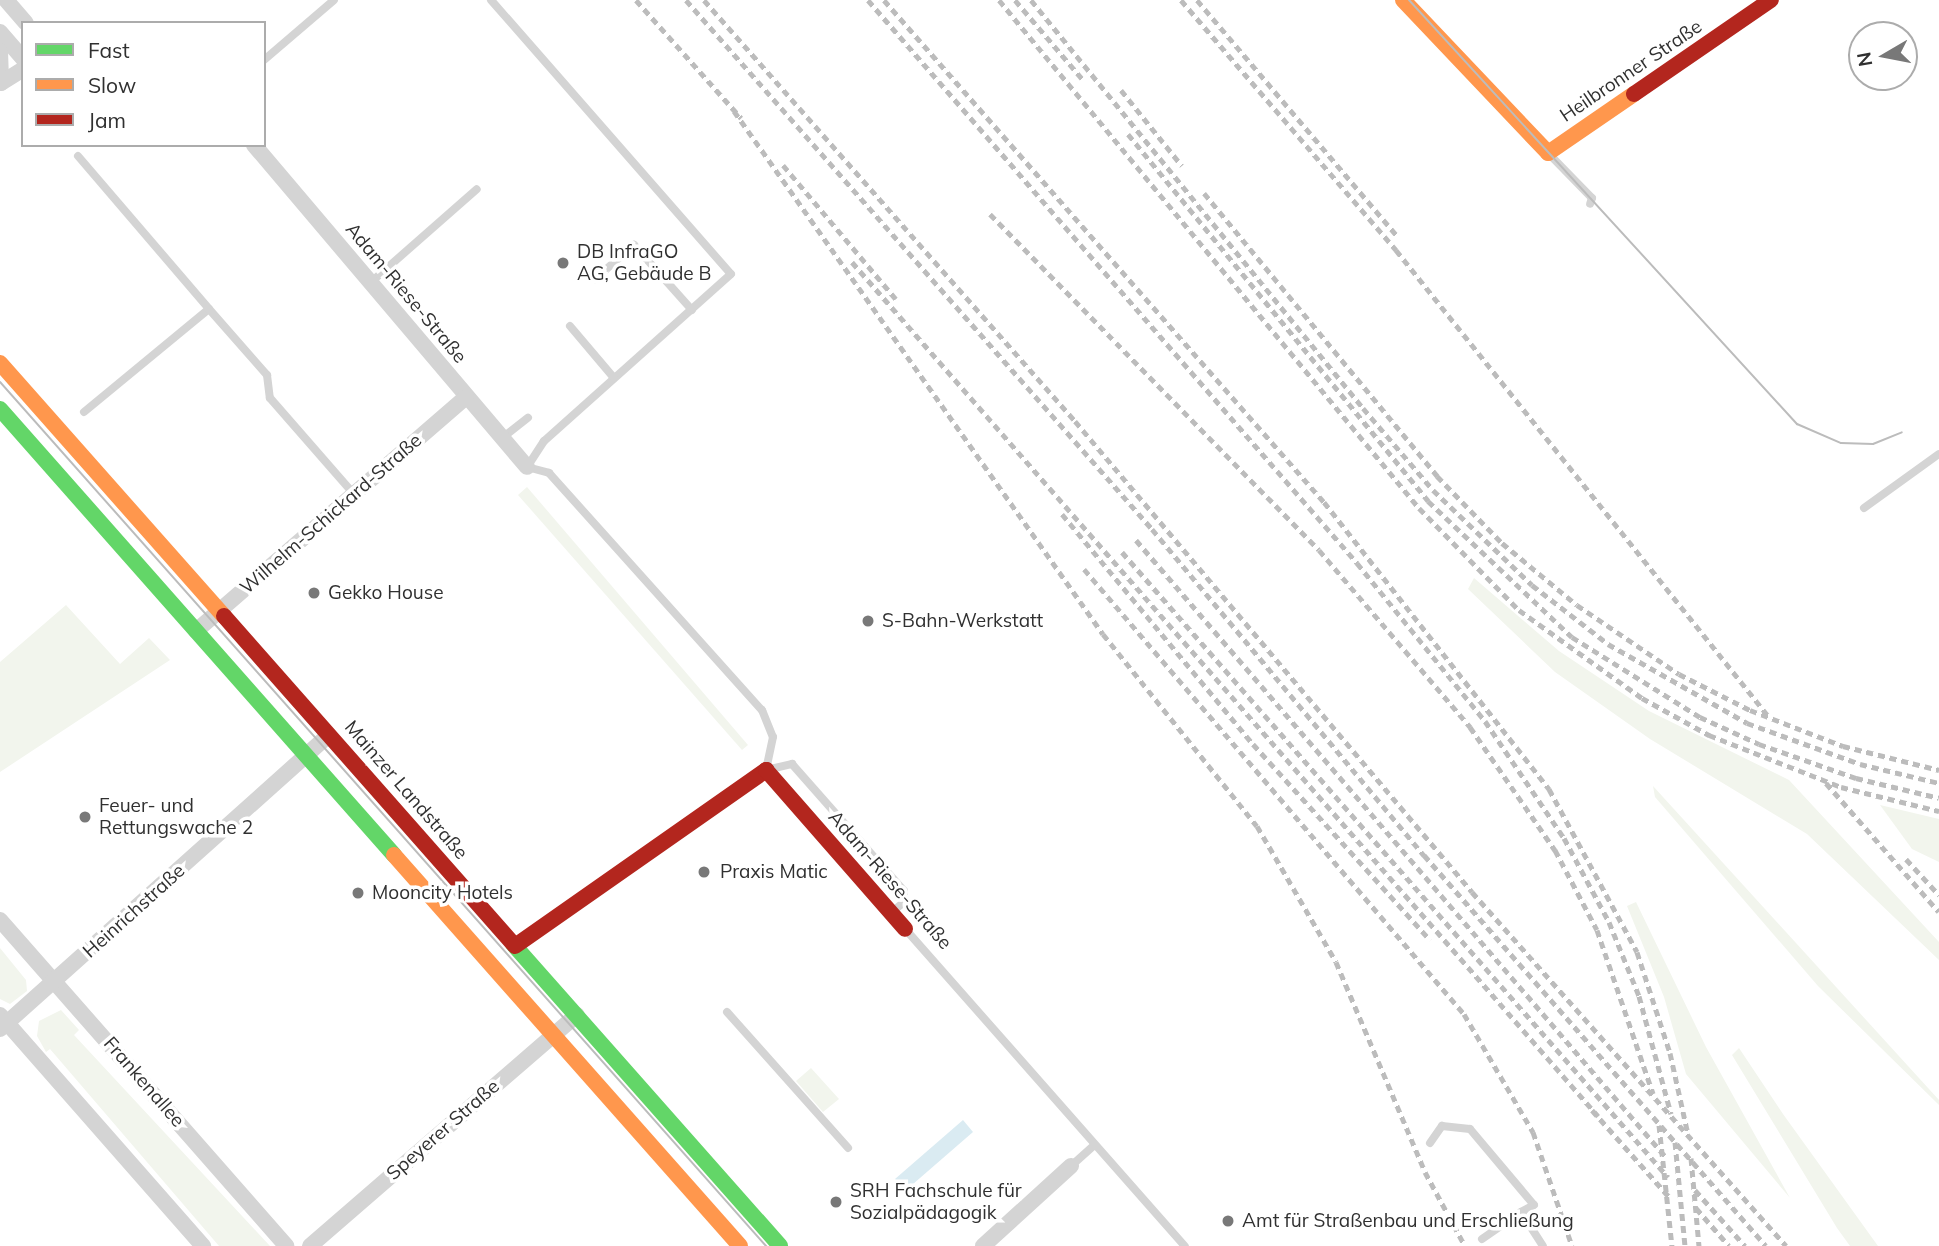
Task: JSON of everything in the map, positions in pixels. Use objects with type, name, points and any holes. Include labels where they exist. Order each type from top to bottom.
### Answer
[{"type":"main road","points":[[1403,0],[1548,153]]},
{"type":"main road","name":"Heilbronner Straße","points":[[1548,153],[1771,0]]},
{"type":"main road","name":"Mainzer Landstraße","points":[[0,363],[780,1246]]},
{"type":"main road","points":[[0,410],[740,1246]]},
{"type":"main road","points":[[515,946],[766,770]]},
{"type":"main road","name":"Adam-Riese-Straße","points":[[766,770],[905,929]]},
{"type":"street","points":[[6,0],[24,21]]},
{"type":"street","points":[[0,32],[21,56]]},
{"type":"street","points":[[0,51],[1,83],[21,70]]},
{"type":"street","name":"Adam-Riese-Straße","points":[[256,147],[527,467]]},
{"type":"street","name":"Wilhelm-Schickard-Straße","points":[[196,631],[466,397]]},
{"type":"street","name":"Heinrichstraße","points":[[3,1023],[55,982],[329,735]]},
{"type":"street","name":"Frankenallee","points":[[0,921],[286,1246]]},
{"type":"street","name":"Speyerer Straße","points":[[310,1246],[577,1016]]},
{"type":"street","points":[[3,1023],[203,1246]]},
{"type":"street","points":[[984,1246],[1072,1166]]},
{"type":"lane","points":[[266,58],[334,0]]},
{"type":"lane","points":[[491,0],[731,274],[544,441],[527,467],[549,473],[762,710],[773,737],[766,770],[792,764],[896,881],[904,902],[891,913]]},
{"type":"lane","points":[[1548,153],[1592,198],[1590,204]]},
{"type":"lane","points":[[78,156],[267,375],[270,398],[353,493]]},
{"type":"lane","points":[[370,283],[477,189]]},
{"type":"lane","points":[[595,279],[634,245],[692,310]]},
{"type":"lane","points":[[84,412],[209,309]]},
{"type":"lane","points":[[570,326],[614,378]]},
{"type":"lane","points":[[502,438],[528,418]]},
{"type":"lane","points":[[1864,508],[1939,454]]},
{"type":"lane","name":"Adam-Riese-Straße","points":[[905,929],[1093,1146],[1185,1246]]},
{"type":"lane","points":[[727,1012],[848,1148]]},
{"type":"lane","points":[[1430,1143],[1442,1125],[1470,1129],[1534,1205],[1482,1239]]},
{"type":"lane","points":[[1072,1166],[1093,1146]]},
{"type":"lane","points":[[1521,1212],[1543,1246]]},
{"type":"shaded area","points":[[527,487],[748,745],[742,750],[518,495]]},
{"type":"shaded area","points":[[1474,578],[1559,651],[1649,711],[1789,780],[1939,942],[1939,960],[1807,834],[1650,739],[1555,672],[1468,589]]},
{"type":"shaded area","points":[[66,605],[120,664],[149,638],[170,660],[0,772],[0,662]]},
{"type":"shaded area","points":[[1653,786],[1939,1100],[1939,1105],[1818,986],[1655,797]]},
{"type":"shaded area","points":[[1880,805],[1939,819],[1939,862],[1912,849]]},
{"type":"shaded area","points":[[1636,902],[1706,1047],[1790,1198],[1686,1074],[1664,997],[1627,906]]},
{"type":"shaded area","points":[[0,948],[26,980],[27,991],[10,1004],[0,999]]},
{"type":"shaded area","points":[[61,1010],[79,1030],[74,1035],[270,1246],[219,1246],[50,1049],[46,1052],[37,1036],[39,1021]]},
{"type":"shaded area","points":[[1739,1048],[1878,1246],[1850,1246],[1837,1228],[1732,1055]]},
{"type":"shaded area","points":[[811,1068],[839,1099],[823,1112],[796,1081]]},
{"type":"shaded area","points":[[963,1120],[973,1132],[905,1191],[895,1179]]},
{"type":"tram line","points":[[1409,0],[1797,424],[1841,443],[1873,444],[1902,432]]},
{"type":"tram line","points":[[0,382],[766,1246]]},
{"type":"railway","points":[[636,0],[741,118]]},
{"type":"railway","points":[[686,0],[1152,529],[1424,855],[1766,1246]]},
{"type":"railway","points":[[704,0],[1075,421],[1472,892],[1786,1246]]},
{"type":"railway","points":[[868,0],[1357,563],[1485,721],[1564,838],[1609,922],[1639,996],[1671,1114]]},
{"type":"railway","points":[[884,0],[1324,502],[1549,789],[1637,952],[1670,1053],[1688,1134]]},
{"type":"railway","points":[[999,0],[1419,508],[1519,610],[1642,698],[1709,735],[1841,787],[1939,811]]},
{"type":"railway","points":[[1015,0],[1083,80]]},
{"type":"railway","points":[[1031,0],[1363,408],[1433,490],[1532,585],[1608,644],[1747,723],[1860,764],[1939,783]]},
{"type":"railway","points":[[1181,0],[1396,250],[1769,717]]},
{"type":"railway","points":[[1197,0],[1397,236]]},
{"type":"railway","points":[[1121,90],[1182,166]]},
{"type":"railway","points":[[734,111],[1103,634],[1257,826],[1336,962],[1425,1172],[1465,1246]]},
{"type":"railway","points":[[1128,134],[1428,501],[1572,637],[1700,717],[1759,744],[1856,778],[1939,798]]},
{"type":"railway","points":[[783,165],[896,299]]},
{"type":"railway","points":[[1204,193],[1437,476],[1502,543],[1577,605],[1679,674],[1750,710],[1843,746],[1939,770]]},
{"type":"railway","points":[[990,214],[1319,550],[1470,727],[1555,850],[1597,930],[1653,1094]]},
{"type":"railway","points":[[852,262],[1598,1116]]},
{"type":"railway","points":[[1062,514],[1253,744],[1430,940]]},
{"type":"railway","points":[[1136,540],[1665,1156]]},
{"type":"railway","points":[[1122,552],[1668,1177]]},
{"type":"railway","points":[[1084,569],[1464,1014],[1533,1132],[1572,1246]]},
{"type":"railway","points":[[1826,783],[1939,912]]},
{"type":"railway","points":[[1906,859],[1939,895]]},
{"type":"railway","points":[[1592,1110],[1671,1199]]},
{"type":"railway","points":[[1659,1125],[1672,1246]]},
{"type":"railway","points":[[1675,1142],[1685,1246]]},
{"type":"railway","points":[[1691,1158],[1699,1246]]},
{"type":"railway","points":[[1695,1190],[1745,1246]]},
{"type":"railway","points":[[1696,1208],[1729,1246]]},
{"type":"traffic: fast","points":[[0,409],[394,855]]},
{"type":"traffic: fast","points":[[513,944],[780,1246]]},
{"type":"traffic: slow","points":[[1403,0],[1548,153],[1634,94]]},
{"type":"traffic: slow","points":[[0,363],[224,616]]},
{"type":"traffic: slow","points":[[394,855],[740,1246]]},
{"type":"traffic: jam","points":[[1634,94],[1771,0]]},
{"type":"traffic: jam","points":[[224,616],[513,944]]},
{"type":"traffic: jam","points":[[515,946],[766,770],[905,929]]},
{"type":"place","name":"DB InfraGO AG, Gebäude B","points":[[563,263]]},
{"type":"place","name":"Gekko House","points":[[314,593]]},
{"type":"place","name":"S-Bahn-Werkstatt","points":[[868,621]]},
{"type":"place","name":"Feuer- und Rettungswache 2","points":[[85,817]]},
{"type":"place","name":"Praxis Matic","points":[[704,872]]},
{"type":"place","name":"Mooncity Hotels","points":[[358,893]]},
{"type":"place","name":"SRH Fachschule für Sozialpädagogik","points":[[836,1202]]},
{"type":"place","name":"Amt für Straßenbau und Erschließung","points":[[1228,1221]]}]
